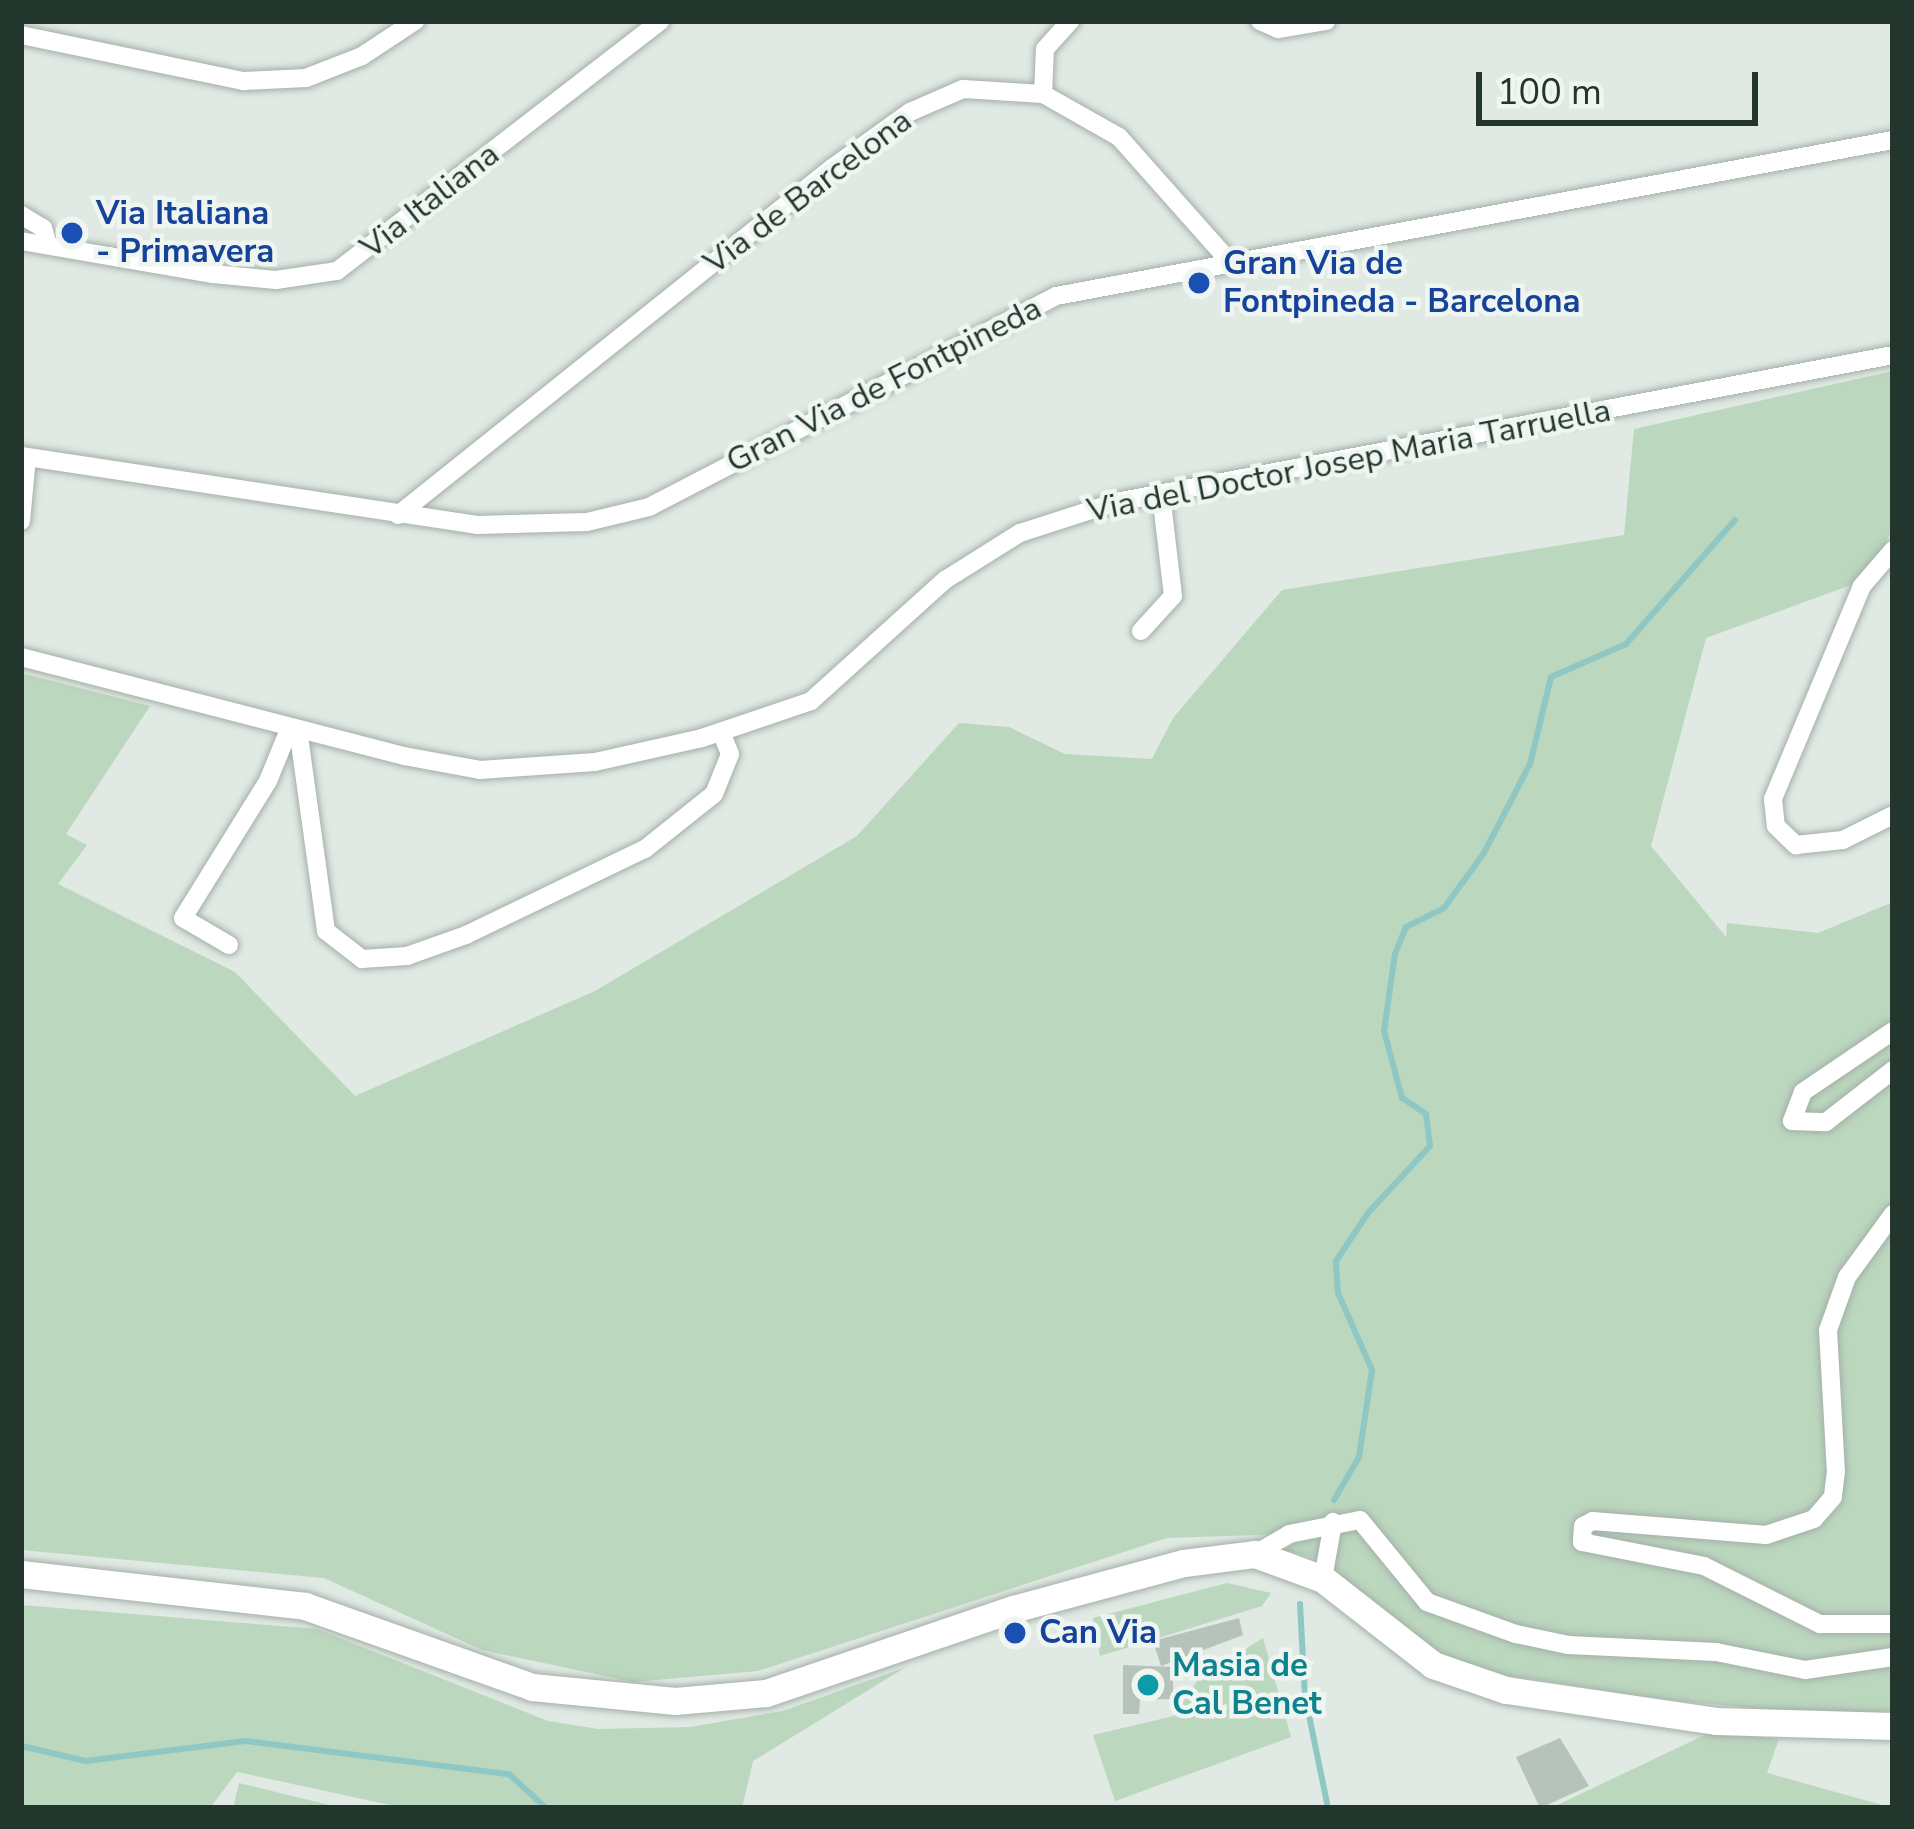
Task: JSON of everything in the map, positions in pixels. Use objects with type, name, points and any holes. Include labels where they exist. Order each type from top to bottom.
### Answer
[{"type":"main road","points":[[21,1574],[305,1606],[532,1687],[675,1701],[766,1694],[1013,1610],[1184,1562],[1255,1554],[1323,1579],[1408,1650],[1466,1679],[1587,1706],[1769,1725],[1893,1726]]},
{"type":"street","points":[[21,35],[244,81],[306,78],[362,56],[416,21]]},
{"type":"street","name":"Via Italiana","points":[[21,242],[276,280],[337,271],[661,21]]},
{"type":"street","points":[[1043,94],[1045,49],[1070,21]]},
{"type":"street","points":[[1260,21],[1278,29],[1326,21]]},
{"type":"street","name":"Via de Barcelona","points":[[398,515],[910,112],[963,89],[1043,94],[1119,137],[1230,262]]},
{"type":"street","name":"Gran Via de Fontpineda","points":[[24,457],[398,515],[516,528],[649,507],[1031,304],[1230,262],[1893,140]]},
{"type":"street","points":[[21,215],[43,227],[48,245]]},
{"type":"street","name":"Via del Doctor Josep Maria Tarruella","points":[[21,657],[294,728],[480,770],[595,762],[721,732],[811,700],[945,580],[1020,533],[1161,494],[1893,355]]},
{"type":"street","points":[[21,521],[24,457]]},
{"type":"street","points":[[1141,631],[1173,596],[1161,494]]},
{"type":"street","points":[[1893,550],[1862,586],[1773,799],[1776,826],[1796,845],[1843,840],[1893,814]]},
{"type":"street","points":[[294,728],[326,931],[362,959],[407,956],[466,935],[645,849],[715,794],[730,754],[721,732]]},
{"type":"street","points":[[229,945],[183,918],[268,781],[294,728]]},
{"type":"street","points":[[1893,1031],[1803,1092],[1792,1121],[1826,1122],[1893,1070]]},
{"type":"street","points":[[1893,1214],[1847,1277],[1828,1330],[1836,1471],[1833,1498],[1814,1519],[1766,1535],[1593,1521],[1583,1526],[1582,1542],[1704,1566],[1820,1624],[1893,1624]]},
{"type":"street","points":[[1255,1554],[1347,1518],[1373,1528],[1394,1567],[1426,1602],[1516,1634],[1568,1645],[1716,1652],[1805,1670],[1893,1657]]},
{"type":"street","points":[[1323,1579],[1333,1522]]},
{"type":"green space","points":[[1893,371],[1893,527],[1880,555],[1851,585],[1706,638],[1651,846],[1726,937],[1727,923],[1818,933],[1893,902],[1893,1710],[1833,1716],[1661,1699],[1471,1670],[1417,1639],[1315,1558],[1285,1550],[1296,1542],[1289,1534],[1167,1538],[758,1671],[633,1682],[482,1650],[324,1578],[21,1550],[21,673],[150,706],[66,834],[87,845],[58,884],[235,972],[355,1096],[595,991],[857,836],[959,723],[1009,727],[1065,754],[1152,759],[1173,718],[1282,590],[1624,535],[1634,429]]},
{"type":"green space","points":[[1227,1583],[1271,1593],[1262,1606],[1100,1656],[1093,1618]]},
{"type":"green space","points":[[21,1605],[317,1629],[548,1721],[598,1729],[690,1727],[783,1711],[906,1667],[753,1761],[742,1808],[404,1808],[237,1772],[210,1808],[21,1808]]},
{"type":"green space","points":[[1263,1638],[1291,1737],[1115,1801],[1093,1735],[1174,1716],[1199,1678]]},
{"type":"green space","points":[[1711,1732],[1779,1739],[1767,1773],[1893,1808],[1551,1808]]},
{"type":"green space","points":[[239,1783],[342,1808],[233,1808]]},
{"type":"building","points":[[1239,1618],[1243,1635],[1161,1666],[1153,1641]]},
{"type":"building","name":"Masia de Cal Benet","points":[[1123,1665],[1173,1667],[1173,1699],[1140,1700],[1139,1714],[1123,1714]]},
{"type":"building","points":[[1560,1738],[1589,1786],[1540,1808],[1516,1757]]},
{"type":"waterway","points":[[1334,1500],[1359,1457],[1372,1370],[1338,1293],[1336,1261],[1368,1213],[1430,1146],[1426,1114],[1402,1098],[1384,1031],[1395,954],[1406,927],[1444,908],[1484,853],[1530,764],[1551,677],[1626,644],[1735,520]]},
{"type":"waterway","points":[[1300,1604],[1305,1696],[1328,1808]]},
{"type":"waterway","points":[[21,1746],[86,1761],[246,1741],[509,1774],[546,1808]]},
{"type":"place","name":"Via Italiana - Primavera","points":[[72,233]]},
{"type":"place","name":"Gran Via de Fontpineda - Barcelona","points":[[1199,283]]},
{"type":"place","name":"Can Via","points":[[1015,1633]]},
{"type":"place","name":"Masia de Cal Benet","points":[[1148,1685]]}]
